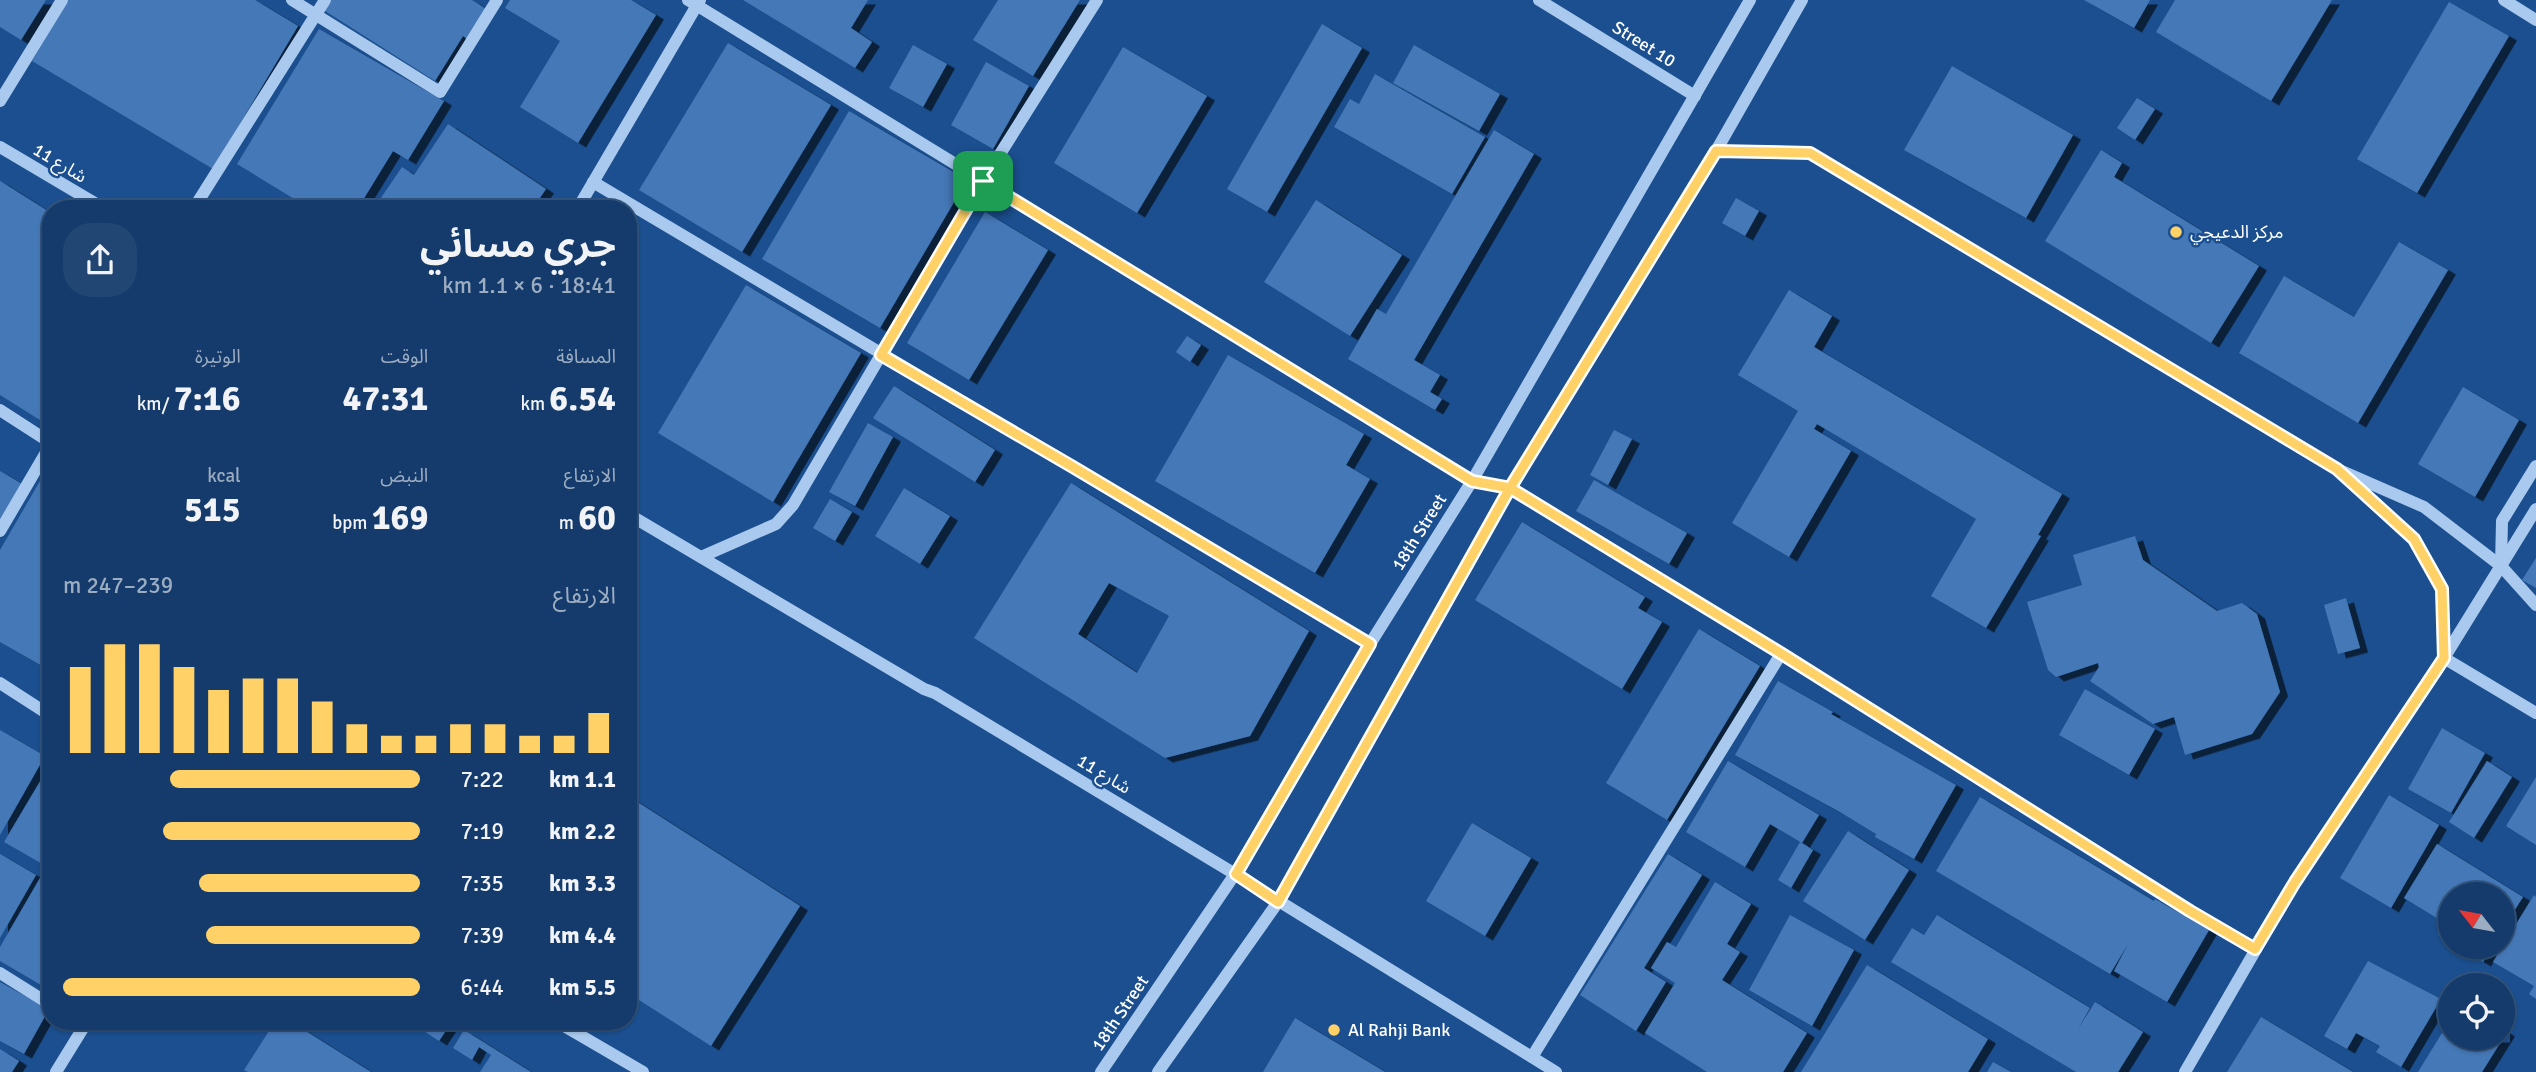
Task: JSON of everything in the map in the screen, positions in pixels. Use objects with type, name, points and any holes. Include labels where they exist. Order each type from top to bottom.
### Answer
[{"type":"street","points":[[0,101],[62,0]]},
{"type":"street","points":[[292,0],[440,92],[496,0]]},
{"type":"street","points":[[199,200],[325,0]]},
{"type":"street","points":[[701,557],[776,523],[793,505],[983,181],[1097,0]]},
{"type":"street","name":"Street 10","points":[[1539,0],[1695,96]]},
{"type":"street","name":"18th Street","points":[[1101,1072],[1236,874],[1370,644],[1472,481],[1750,0]]},
{"type":"street","points":[[1158,1072],[1278,902],[1510,488],[1716,151],[1801,0]]},
{"type":"street","points":[[2504,0],[2536,20]]},
{"type":"street","points":[[583,200],[695,2],[1472,481],[1510,488],[2255,949]]},
{"type":"street","name":"شارع 11","points":[[0,147],[89,200]]},
{"type":"street","points":[[1716,151],[1810,153],[2337,469],[2424,507],[2501,566],[2536,605]]},
{"type":"street","points":[[593,182],[623,200]]},
{"type":"street","points":[[637,208],[1370,644]]},
{"type":"street","points":[[0,410],[42,438]]},
{"type":"street","points":[[0,531],[42,459]]},
{"type":"street","points":[[2501,566],[2502,521],[2536,466]]},
{"type":"street","points":[[2337,469],[2414,539],[2420,549],[2442,589],[2444,658]]},
{"type":"street","points":[[2185,1072],[2295,882],[2444,658],[2536,509]]},
{"type":"street","name":"شارع 11","points":[[637,519],[935,693],[1236,874],[1556,1072]]},
{"type":"street","points":[[1532,1057],[1782,654]]},
{"type":"street","points":[[2444,658],[2536,713]]},
{"type":"street","points":[[0,683],[42,710]]},
{"type":"street","points":[[0,973],[42,999]]},
{"type":"street","points":[[56,1072],[79,1030]]},
{"type":"street","points":[[571,1030],[643,1072]]},
{"type":"building","points":[[0,0],[46,0],[21,40],[0,27]]},
{"type":"building","points":[[68,0],[255,0],[298,26],[213,169],[32,61]]},
{"type":"building","points":[[328,0],[472,0],[486,9],[467,39],[463,36],[435,81],[322,9]]},
{"type":"building","points":[[510,0],[631,0],[656,15],[578,143],[520,107],[560,41],[505,8]]},
{"type":"building","points":[[743,0],[868,0],[851,28],[872,42],[855,68]]},
{"type":"building","points":[[998,0],[1080,0],[1033,76],[973,40]]},
{"type":"building","points":[[2084,0],[2150,0],[2134,28]]},
{"type":"building","points":[[2175,0],[2332,0],[2271,101],[2156,32]]},
{"type":"building","points":[[2449,2],[2509,36],[2417,193],[2357,159]]},
{"type":"building","points":[[1322,24],[1362,48],[1267,212],[1227,189]]},
{"type":"building","points":[[319,29],[444,101],[408,160],[393,151],[363,200],[296,200],[237,164]]},
{"type":"building","points":[[728,43],[831,105],[742,252],[639,190]]},
{"type":"building","points":[[913,45],[947,64],[923,107],[889,88]]},
{"type":"building","points":[[1414,45],[1500,94],[1479,131],[1393,83]]},
{"type":"building","points":[[1123,47],[1207,96],[1137,213],[1054,163]]},
{"type":"building","points":[[986,62],[1029,86],[993,149],[951,125]]},
{"type":"building","points":[[1952,66],[2073,135],[2026,218],[1904,150]]},
{"type":"building","points":[[1375,74],[1485,137],[1452,194],[1334,127],[1350,99],[1359,104]]},
{"type":"building","points":[[2137,98],[2155,109],[2135,140],[2117,128]]},
{"type":"building","points":[[849,111],[967,180],[880,328],[762,259]]},
{"type":"building","points":[[448,124],[546,189],[538,200],[379,200],[402,167],[414,175]]},
{"type":"building","points":[[1494,130],[1534,154],[1414,360],[1440,375],[1430,392],[1442,399],[1435,410],[1348,359],[1377,309],[1386,314]]},
{"type":"building","points":[[2101,150],[2122,163],[2114,177],[2259,266],[2211,343],[2045,241]]},
{"type":"building","points":[[0,181],[42,207],[42,421],[0,395]]},
{"type":"building","points":[[1736,198],[1759,211],[1745,236],[1722,223]]},
{"type":"building","points":[[1316,200],[1402,255],[1350,336],[1264,282]]},
{"type":"building","points":[[985,212],[1048,250],[969,380],[907,343]]},
{"type":"building","points":[[2399,242],[2448,270],[2358,423],[2239,353],[2284,276],[2354,317]]},
{"type":"building","points":[[746,285],[861,353],[773,502],[658,433]]},
{"type":"building","points":[[1789,290],[1832,316],[1814,347],[2062,494],[2038,535],[2041,536],[1986,628],[1931,596],[1976,519],[1817,424],[1814,429],[1851,451],[1789,557],[1732,523],[1798,411],[1738,375]]},
{"type":"building","points":[[1187,336],[1201,345],[1190,362],[1176,352]]},
{"type":"building","points":[[1228,355],[1364,434],[1346,465],[1370,479],[1315,573],[1155,481]]},
{"type":"building","points":[[894,386],[995,450],[975,482],[873,418]]},
{"type":"building","points":[[2463,387],[2519,420],[2475,497],[2418,464]]},
{"type":"building","points":[[868,423],[893,437],[855,506],[829,492]]},
{"type":"building","points":[[1614,430],[1632,439],[1608,485],[1590,475]]},
{"type":"building","points":[[0,471],[22,484],[0,521]]},
{"type":"building","points":[[42,478],[42,666],[0,642],[0,550]]},
{"type":"building","points":[[1594,480],[1687,533],[1669,564],[1576,511]]},
{"type":"building","points":[[1071,483],[1309,631],[1250,736],[1165,758],[974,638]],"holes":[[[1109,583],[1169,616],[1137,673],[1078,634]]]},
{"type":"building","points":[[904,488],[950,516],[920,564],[875,536]]},
{"type":"building","points":[[830,499],[852,512],[835,541],[813,528]]},
{"type":"building","points":[[1522,522],[1645,597],[1638,608],[1662,622],[1622,689],[1475,600]]},
{"type":"building","points":[[2135,536],[2143,560],[2217,611],[2242,603],[2257,614],[2280,692],[2252,734],[2185,755],[2174,717],[2153,724],[2090,681],[2099,667],[2098,663],[2056,677],[2048,670],[2027,602],[2082,585],[2073,555]]},
{"type":"building","points":[[2536,558],[2536,588],[2522,580]]},
{"type":"building","points":[[2346,598],[2360,648],[2338,654],[2324,605]]},
{"type":"building","points":[[1699,629],[1760,666],[1667,820],[1606,783]]},
{"type":"building","points":[[1778,681],[1956,785],[1914,859],[1875,837],[1876,834],[1840,812],[1735,755]]},
{"type":"building","points":[[2085,689],[2155,729],[2129,775],[2059,735]]},
{"type":"building","points":[[2442,728],[2485,753],[2451,813],[2408,789]]},
{"type":"building","points":[[0,730],[42,754],[42,761],[0,835]]},
{"type":"building","points":[[1728,761],[1819,815],[1802,843],[1770,824],[1745,867],[1686,832]]},
{"type":"building","points":[[2487,761],[2512,777],[2474,838],[2449,822]]},
{"type":"building","points":[[2536,777],[2536,845],[2506,826]]},
{"type":"building","points":[[42,778],[42,864],[4,842]]},
{"type":"building","points":[[2389,795],[2439,825],[2391,908],[2340,878]]},
{"type":"building","points":[[1980,797],[2154,901],[2155,899],[2209,930],[2167,1002],[2114,971],[2128,944],[2110,974],[1936,871]]},
{"type":"building","points":[[637,802],[800,906],[711,1046],[637,999]]},
{"type":"building","points":[[1472,823],[1531,858],[1485,936],[1426,901]]},
{"type":"building","points":[[1848,831],[1909,870],[1865,940],[1803,901]]},
{"type":"building","points":[[1800,842],[1813,850],[1791,888],[1778,880]]},
{"type":"building","points":[[2437,844],[2499,882],[2438,882],[2438,919],[2404,898]]},
{"type":"building","points":[[0,854],[36,875],[0,938]]},
{"type":"building","points":[[1668,854],[1702,875],[1644,968],[1666,982],[1636,1031],[1580,995]]},
{"type":"building","points":[[40,878],[42,879],[42,986],[0,961],[0,947]]},
{"type":"building","points":[[1715,882],[1751,904],[1727,944],[1740,952],[1722,980],[1807,1033],[1783,1072],[1707,1072],[1645,1033],[1675,983],[1651,968],[1667,942],[1676,947]]},
{"type":"building","points":[[2515,892],[2523,897],[2515,910]]},
{"type":"building","points":[[2534,895],[2536,999],[2529,994],[2534,986],[2493,962],[2495,959],[2515,959],[2515,926]]},
{"type":"building","points":[[1790,915],[1854,950],[1812,1026],[1749,990]]},
{"type":"building","points":[[1937,915],[2090,1008],[2078,1029],[2095,1002],[2143,1032],[2118,1072],[2076,1072],[1891,962],[1912,928],[1924,935]]},
{"type":"building","points":[[2368,961],[2438,997],[2438,1004],[2401,1067],[2376,1052],[2380,1046],[2356,1033],[2347,1049],[2324,1036]]},
{"type":"building","points":[[1867,965],[1988,1039],[1968,1072],[1801,1072]]},
{"type":"building","points":[[0,982],[42,1005],[42,1022],[24,1054],[0,1041]]},
{"type":"building","points":[[2261,1017],[2308,1045],[2353,1072],[2227,1072]]},
{"type":"building","points":[[1295,1018],[1385,1072],[1263,1072]]},
{"type":"building","points":[[270,1030],[304,1030],[371,1072],[248,1072],[244,1070]]},
{"type":"building","points":[[422,1030],[446,1030],[439,1041]]},
{"type":"building","points":[[464,1030],[531,1072],[480,1072],[491,1055],[479,1047],[472,1060],[453,1048]]},
{"type":"building","points":[[2438,1040],[2438,1050],[2496,1050],[2482,1072],[2418,1072]]},
{"type":"building","points":[[0,1049],[19,1061],[12,1072],[0,1072]]},
{"type":"building","points":[[1993,1062],[2011,1072],[1987,1072]]},
{"type":"place","name":"مركز الدعيجي","points":[[2176,232]]},
{"type":"place","name":"Al Rahji Bank","points":[[1334,1030]]},
{"type":"route","points":[[983,181],[881,355],[1370,644],[1236,874],[1278,902],[1510,488],[1716,151],[1810,153],[2337,469],[2414,539],[2442,589],[2444,658],[2295,882],[2255,949],[1510,488],[1472,481],[983,181]]}]
